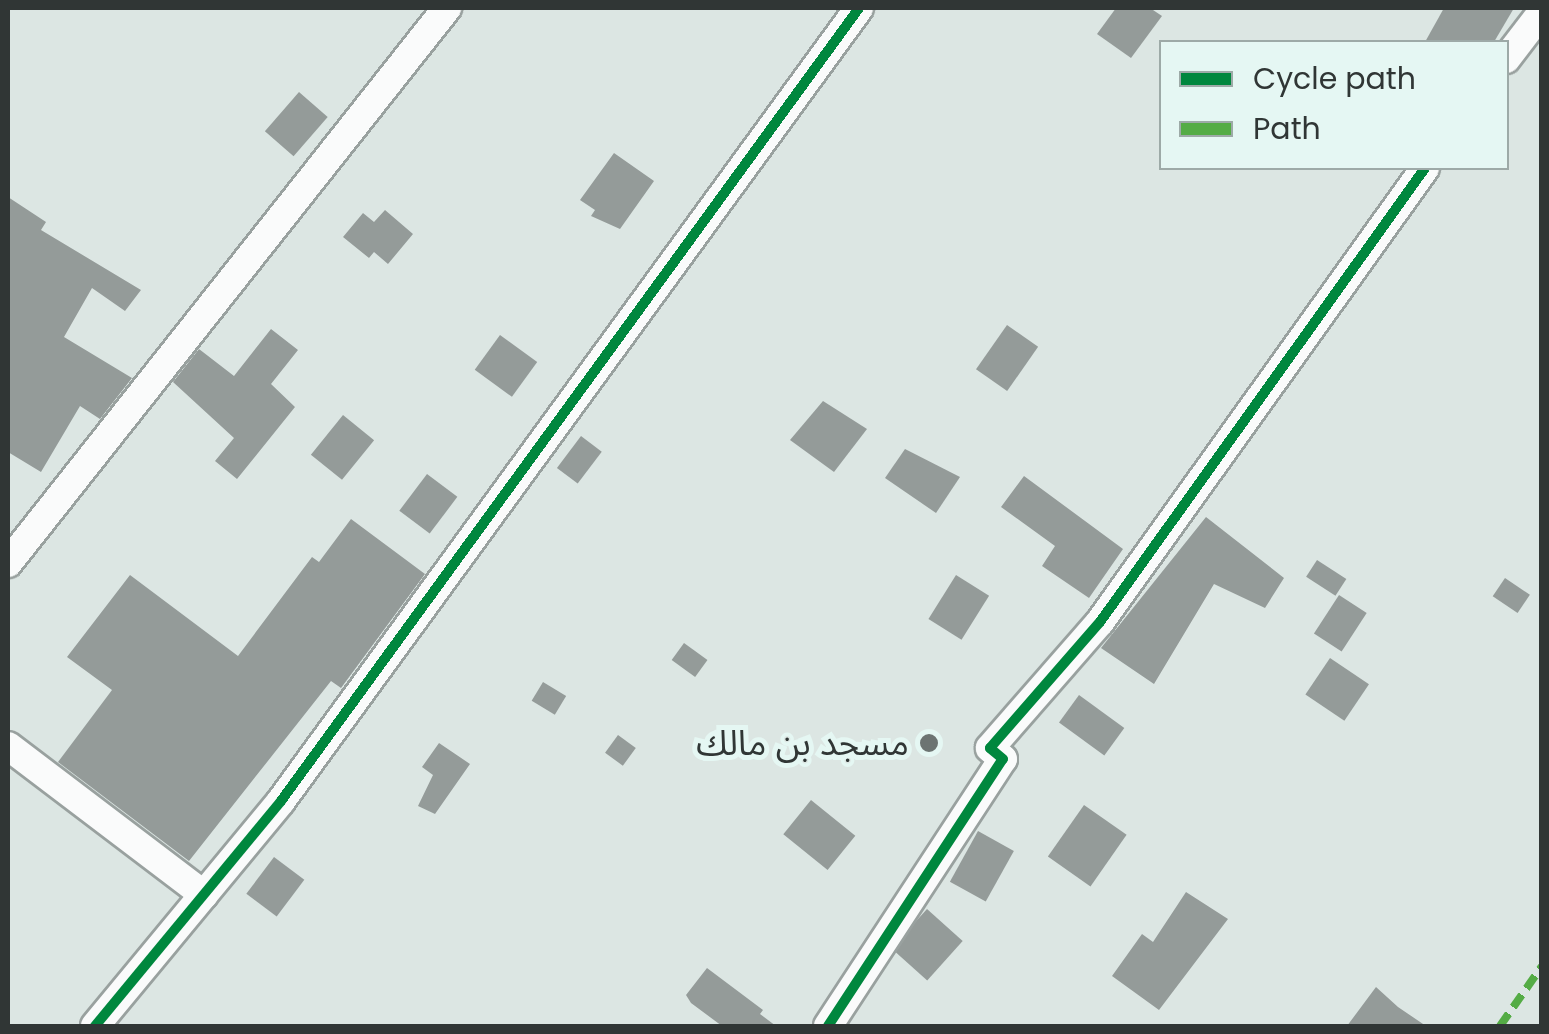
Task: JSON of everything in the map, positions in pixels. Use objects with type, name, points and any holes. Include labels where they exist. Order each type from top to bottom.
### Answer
[{"type":"street","points":[[8,564],[447,8]]},
{"type":"street","points":[[95,1026],[282,801],[858,8]]},
{"type":"street","points":[[1509,55],[1542,12]]},
{"type":"street","points":[[828,1026],[1003,758],[990,748],[1100,622],[1424,170]]},
{"type":"street","points":[[8,746],[204,895]]},
{"type":"building","points":[[1116,8],[1150,8],[1162,16],[1131,58],[1097,34]]},
{"type":"building","points":[[1444,8],[1514,8],[1495,40],[1426,40]]},
{"type":"building","points":[[299,92],[328,117],[294,156],[265,131]]},
{"type":"building","points":[[614,153],[654,181],[620,229],[591,216],[595,210],[580,200]]},
{"type":"building","points":[[8,197],[46,222],[41,230],[141,290],[125,311],[92,288],[64,337],[132,378],[100,419],[80,406],[41,472],[8,452]]},
{"type":"building","points":[[385,210],[413,234],[388,264],[374,252],[369,258],[343,237],[363,213],[374,222]]},
{"type":"building","points":[[1007,325],[1038,347],[1007,391],[976,369]]},
{"type":"building","points":[[271,329],[298,350],[271,384],[295,407],[237,479],[215,461],[234,438],[173,382],[199,349],[234,376]]},
{"type":"building","points":[[500,335],[537,362],[512,397],[475,370]]},
{"type":"building","points":[[823,401],[867,429],[834,472],[790,440]]},
{"type":"building","points":[[343,415],[374,440],[342,480],[311,455]]},
{"type":"building","points":[[581,436],[602,452],[578,484],[557,468]]},
{"type":"building","points":[[905,449],[960,477],[936,513],[885,478]]},
{"type":"building","points":[[427,474],[457,497],[430,534],[399,511]]},
{"type":"building","points":[[1024,476],[1123,549],[1089,598],[1042,566],[1055,546],[1001,507]]},
{"type":"building","points":[[1206,517],[1284,578],[1265,608],[1214,584],[1154,684],[1101,648]]},
{"type":"building","points":[[351,519],[425,574],[341,688],[331,681],[189,861],[58,762],[112,690],[67,657],[130,575],[238,656],[312,557],[319,562]]},
{"type":"building","points":[[1317,560],[1346,579],[1335,596],[1306,577]]},
{"type":"building","points":[[956,575],[989,596],[962,640],[928,619]]},
{"type":"building","points":[[1505,578],[1530,595],[1518,613],[1493,596]]},
{"type":"building","points":[[1339,595],[1367,613],[1342,652],[1314,634]]},
{"type":"building","points":[[684,643],[707,660],[695,677],[672,660]]},
{"type":"building","points":[[1330,658],[1369,684],[1344,721],[1305,694]]},
{"type":"building","points":[[543,682],[566,696],[555,715],[532,701]]},
{"type":"building","points":[[1079,695],[1124,728],[1104,755],[1059,723]]},
{"type":"building","points":[[618,735],[636,748],[623,766],[605,753]]},
{"type":"building","points":[[439,743],[470,764],[435,814],[418,806],[433,775],[422,767]]},
{"type":"building","points":[[811,800],[855,836],[828,870],[783,834]]},
{"type":"building","points":[[1084,805],[1127,835],[1090,886],[1048,857]]},
{"type":"building","points":[[978,831],[1014,851],[986,902],[950,882]]},
{"type":"building","points":[[274,857],[304,880],[277,917],[246,894]]},
{"type":"building","points":[[1186,892],[1228,919],[1159,1010],[1112,976],[1142,934],[1153,942]]},
{"type":"building","points":[[927,909],[963,941],[927,981],[892,948]]},
{"type":"building","points":[[707,968],[763,1010],[760,1014],[776,1026],[722,1026],[691,1003],[686,995]]},
{"type":"building","points":[[1376,987],[1398,1007],[1426,1026],[1347,1026]]},
{"type":"marked path","points":[[1500,1026],[1542,966]]},
{"type":"cycle path","points":[[95,1026],[281,801],[859,8]]},
{"type":"cycle path","points":[[828,1026],[1003,759],[990,748],[1100,622],[1424,170]]},
{"type":"place","name":"مسجد بن مالك","points":[[929,743]]}]
